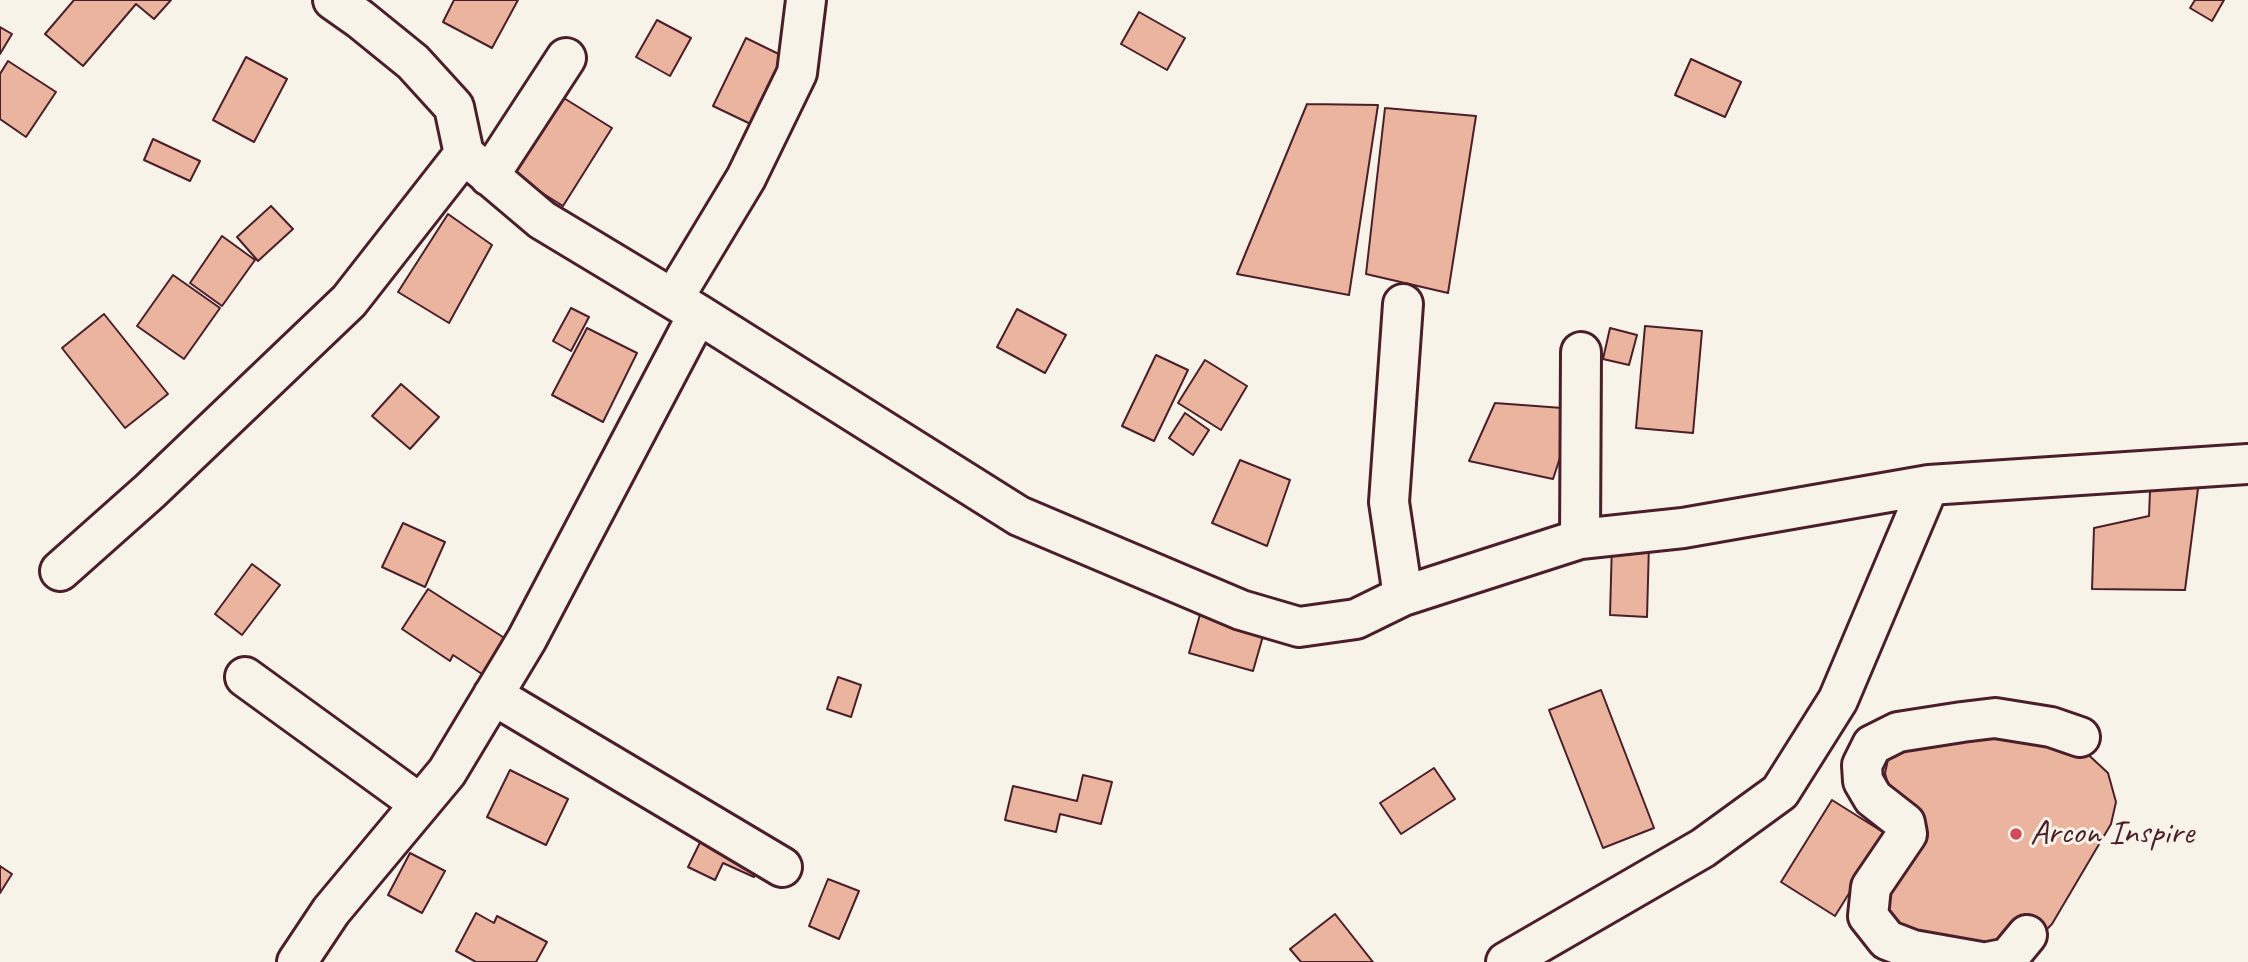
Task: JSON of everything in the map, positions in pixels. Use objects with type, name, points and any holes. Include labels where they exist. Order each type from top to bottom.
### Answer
[{"type":"street","points":[[333,0],[413,62],[454,107],[476,165],[542,220],[686,306],[1019,516],[1241,611],[1298,628],[1356,619],[1403,596],[1580,539],[1683,528],[1928,485],[2248,464]]},
{"type":"street","points":[[297,962],[331,911],[447,772],[527,639],[797,73],[806,0]]},
{"type":"street","points":[[60,571],[150,491],[349,301],[476,165],[566,58]]},
{"type":"street","points":[[1403,304],[1389,502],[1403,596]]},
{"type":"street","points":[[1580,539],[1581,352]]},
{"type":"street","points":[[1506,962],[1703,848],[1780,792],[1838,700],[1928,485]]},
{"type":"street","points":[[245,677],[420,804]]},
{"type":"street","points":[[493,695],[782,867]]},
{"type":"street","points":[[1981,962],[1913,950],[1887,940],[1868,916],[1871,887],[1907,834],[1905,824],[1873,798],[1864,781],[1862,765],[1872,745],[1898,732],[1962,722],[1995,718],[2051,727],[2080,737]]},
{"type":"street","points":[[1813,739],[1862,765]]},
{"type":"street","points":[[1987,962],[2008,958],[2026,935]]},
{"type":"building","points":[[74,0],[171,0],[154,19],[136,4],[83,66],[45,34]]},
{"type":"building","points":[[454,0],[518,0],[492,48],[443,22]]},
{"type":"building","points":[[2195,0],[2224,0],[2212,21],[2190,8]]},
{"type":"building","points":[[1139,12],[1185,38],[1167,70],[1121,44]]},
{"type":"building","points":[[657,20],[691,38],[670,76],[636,57]]},
{"type":"building","points":[[0,27],[12,34],[0,54]]},
{"type":"building","points":[[746,38],[791,60],[759,128],[713,106]]},
{"type":"building","points":[[246,57],[287,79],[254,142],[213,120]]},
{"type":"building","points":[[1691,59],[1741,82],[1725,117],[1675,95]]},
{"type":"building","points":[[8,61],[56,92],[26,137],[0,119],[0,74]]},
{"type":"building","points":[[559,95],[612,128],[563,206],[510,173]]},
{"type":"building","points":[[1307,104],[1378,105],[1349,295],[1237,274]]},
{"type":"building","points":[[1385,108],[1476,116],[1448,293],[1366,274]]},
{"type":"building","points":[[153,139],[200,161],[190,181],[144,160]]},
{"type":"building","points":[[271,206],[293,229],[258,261],[237,237]]},
{"type":"building","points":[[448,214],[492,245],[449,323],[398,292]]},
{"type":"building","points":[[222,236],[255,260],[222,306],[190,283]]},
{"type":"building","points":[[173,275],[220,308],[184,359],[137,326]]},
{"type":"building","points":[[571,308],[589,317],[571,351],[553,341]]},
{"type":"building","points":[[1017,309],[1066,335],[1045,373],[997,347]]},
{"type":"building","points":[[104,314],[168,394],[125,428],[62,348]]},
{"type":"building","points":[[1645,326],[1702,331],[1693,433],[1636,428]]},
{"type":"building","points":[[587,328],[637,353],[603,422],[552,395]]},
{"type":"building","points":[[1610,328],[1637,335],[1629,365],[1603,359]]},
{"type":"building","points":[[1156,355],[1188,370],[1154,441],[1122,426]]},
{"type":"building","points":[[1205,360],[1247,386],[1221,430],[1178,403]]},
{"type":"building","points":[[401,384],[439,417],[410,449],[372,416]]},
{"type":"building","points":[[1495,403],[1576,409],[1553,479],[1469,461]]},
{"type":"building","points":[[1185,413],[1209,430],[1193,455],[1169,438]]},
{"type":"building","points":[[1240,460],[1290,480],[1267,546],[1212,523]]},
{"type":"building","points":[[2199,481],[2185,590],[2092,589],[2094,528],[2149,516],[2150,491]]},
{"type":"building","points":[[403,523],[445,542],[425,587],[382,567]]},
{"type":"building","points":[[1612,543],[1649,544],[1647,617],[1610,615]]},
{"type":"building","points":[[252,564],[280,585],[242,635],[215,614]]},
{"type":"building","points":[[428,589],[506,639],[482,674],[453,655],[450,661],[402,629]]},
{"type":"building","points":[[1201,611],[1265,629],[1253,671],[1189,653]]},
{"type":"building","points":[[838,677],[861,685],[851,717],[827,709]]},
{"type":"building","points":[[1601,690],[1654,828],[1603,848],[1549,710]]},
{"type":"building","name":"Arcon Inspire","points":[[1996,727],[2081,748],[2108,773],[2116,802],[2111,824],[2052,924],[2041,935],[1996,946],[1903,930],[1886,914],[1886,895],[1927,831],[1923,817],[1889,789],[1885,773],[1889,755],[1901,745]]},
{"type":"building","points":[[1434,768],[1455,799],[1401,834],[1380,803]]},
{"type":"building","points":[[510,770],[568,799],[546,845],[487,817]]},
{"type":"building","points":[[1083,775],[1112,782],[1101,824],[1060,814],[1056,832],[1005,820],[1013,786],[1077,801]]},
{"type":"building","points":[[1832,800],[1886,834],[1835,916],[1781,882]]},
{"type":"building","points":[[714,814],[771,841],[754,877],[723,863],[715,880],[688,867]]},
{"type":"building","points":[[410,853],[445,871],[422,913],[388,895]]},
{"type":"building","points":[[0,866],[12,874],[0,893]]},
{"type":"building","points":[[828,879],[859,891],[839,939],[809,926]]},
{"type":"building","points":[[476,913],[494,923],[497,916],[547,942],[536,962],[476,962],[456,951]]},
{"type":"building","points":[[1335,914],[1373,962],[1301,962],[1290,949]]},
{"type":"place","name":"Arcon Inspire","points":[[2016,834]]}]
